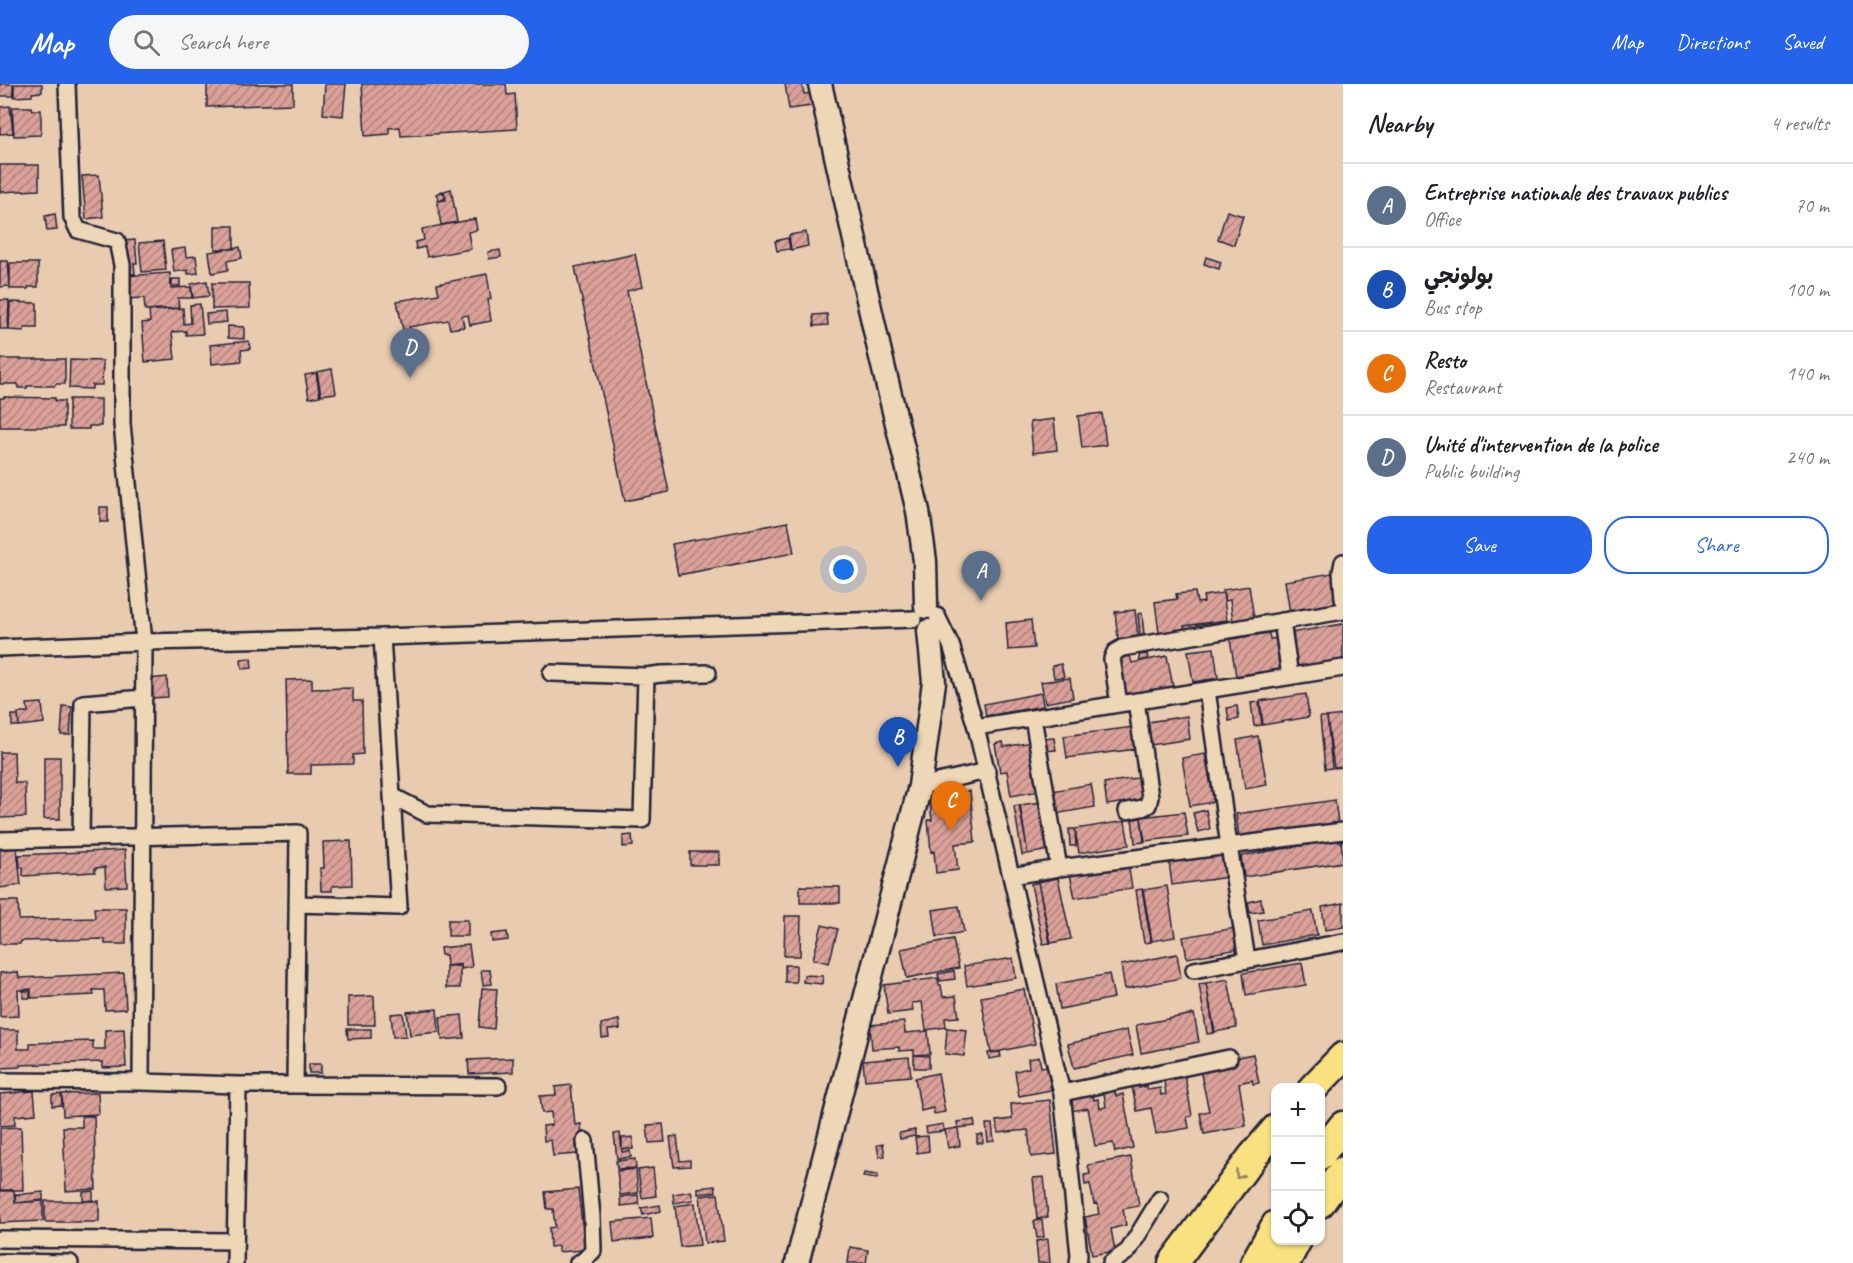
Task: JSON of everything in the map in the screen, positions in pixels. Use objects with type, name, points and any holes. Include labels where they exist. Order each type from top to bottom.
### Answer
[{"type":"highway","points":[[1318,1083],[1343,1057]]},
{"type":"highway","points":[[1325,1149],[1343,1126]]},
{"type":"highway","points":[[1173,1263],[1271,1134]]},
{"type":"highway","points":[[1325,1196],[1343,1171]]},
{"type":"highway","points":[[1325,1206],[1343,1186]]},
{"type":"highway","points":[[1255,1263],[1271,1233]]},
{"type":"highway","points":[[1285,1263],[1294,1245]]},
{"type":"main road","points":[[797,1263],[920,786],[934,682],[925,561],[918,511],[820,84]]},
{"type":"street","points":[[67,84],[72,217],[78,230],[117,241],[122,265],[122,424],[144,642],[141,1082]]},
{"type":"street","points":[[1343,562],[1341,572],[1343,599]]},
{"type":"street","points":[[1119,704],[1112,659],[1115,652],[1122,648],[1343,611]]},
{"type":"street","points":[[0,648],[928,619],[951,645],[987,771],[1062,1093],[1078,1263]]},
{"type":"street","points":[[1282,621],[1290,676]]},
{"type":"street","points":[[297,904],[399,907],[382,637]]},
{"type":"street","points":[[976,727],[1343,668]]},
{"type":"street","points":[[551,673],[646,676],[708,673]]},
{"type":"street","points":[[392,796],[427,814],[642,820],[646,676]]},
{"type":"street","points":[[1207,690],[1247,960]]},
{"type":"street","points":[[81,838],[83,703],[144,698]]},
{"type":"street","points":[[1127,811],[1148,805],[1150,796],[1136,701]]},
{"type":"street","points":[[1033,718],[1059,868]]},
{"type":"street","points":[[920,786],[987,771]]},
{"type":"street","points":[[1011,876],[1343,831]]},
{"type":"street","points":[[0,840],[298,833],[295,1085]]},
{"type":"street","points":[[1194,970],[1343,942]]},
{"type":"street","points":[[1062,1093],[1229,1058]]},
{"type":"street","points":[[0,1081],[498,1086]]},
{"type":"street","points":[[235,1263],[238,1085]]},
{"type":"street","points":[[578,1263],[593,1251],[585,1142]]},
{"type":"street","points":[[1112,1263],[1128,1251],[1160,1199]]},
{"type":"street","points":[[0,1239],[236,1241]]},
{"type":"street","points":[[0,1262],[70,1263]]},
{"type":"building","points":[[0,84],[13,84],[13,96],[0,96]]},
{"type":"building","points":[[14,84],[42,84],[42,92],[32,93],[32,96],[14,97]]},
{"type":"building","points":[[207,84],[293,84],[293,104],[207,107]]},
{"type":"building","points":[[325,84],[346,84],[343,116],[323,114]]},
{"type":"building","points":[[362,84],[506,84],[507,95],[515,94],[517,129],[401,136],[400,127],[389,128],[389,134],[365,136]]},
{"type":"building","points":[[785,84],[802,84],[804,94],[811,93],[812,106],[789,109]]},
{"type":"building","points":[[10,106],[13,133],[0,134],[0,107]]},
{"type":"building","points":[[12,107],[31,107],[32,110],[41,110],[41,135],[14,136]]},
{"type":"building","points":[[0,165],[39,165],[39,190],[0,192]]},
{"type":"building","points":[[99,175],[103,217],[86,219],[82,176]]},
{"type":"building","points":[[451,189],[457,222],[441,225],[437,201],[446,200],[444,191]]},
{"type":"building","points":[[442,191],[446,197],[440,201],[436,194]]},
{"type":"building","points":[[1227,211],[1243,216],[1234,245],[1218,239]]},
{"type":"building","points":[[55,214],[57,230],[47,231],[45,216]]},
{"type":"building","points":[[475,219],[477,230],[468,232],[471,249],[427,257],[425,247],[416,249],[415,242],[424,240],[422,229]]},
{"type":"building","points":[[215,226],[234,226],[234,249],[215,249]]},
{"type":"building","points":[[806,232],[808,246],[791,250],[789,235]]},
{"type":"building","points":[[788,238],[790,249],[777,251],[775,241]]},
{"type":"building","points":[[135,240],[137,263],[134,263],[135,274],[125,274],[122,241]]},
{"type":"building","points":[[163,241],[166,270],[142,272],[139,243]]},
{"type":"building","points":[[240,247],[242,258],[227,261],[228,270],[212,273],[209,252]]},
{"type":"building","points":[[185,248],[186,257],[196,256],[198,273],[188,274],[188,270],[174,272],[171,250]]},
{"type":"building","points":[[500,250],[501,257],[489,259],[488,252]]},
{"type":"building","points":[[635,254],[642,287],[627,291],[669,492],[625,501],[575,267]]},
{"type":"building","points":[[1206,257],[1221,262],[1219,269],[1204,264]]},
{"type":"building","points":[[0,261],[8,261],[10,286],[0,287]]},
{"type":"building","points":[[10,263],[38,263],[38,287],[10,289]]},
{"type":"building","points":[[170,273],[171,288],[191,287],[192,298],[178,298],[179,308],[145,310],[144,298],[125,299],[124,276]]},
{"type":"building","points":[[487,274],[491,299],[488,300],[491,321],[470,325],[468,315],[462,316],[464,327],[450,329],[448,320],[409,327],[411,333],[404,335],[397,301],[439,294],[437,284]]},
{"type":"building","points":[[172,279],[180,279],[180,286],[172,286]]},
{"type":"building","points":[[207,281],[209,296],[193,298],[191,284]]},
{"type":"building","points":[[212,283],[249,283],[250,308],[212,309]]},
{"type":"building","points":[[0,300],[9,300],[8,329],[0,329]]},
{"type":"building","points":[[10,302],[37,303],[37,328],[24,328],[24,331],[9,330]]},
{"type":"building","points":[[200,304],[203,334],[186,335],[186,331],[172,332],[175,359],[145,362],[142,323],[150,322],[149,311],[183,308],[184,324],[191,323],[190,305]]},
{"type":"building","points":[[226,312],[227,322],[207,324],[206,314]]},
{"type":"building","points":[[827,314],[828,325],[814,326],[813,315]]},
{"type":"building","points":[[228,326],[244,327],[244,339],[228,338]]},
{"type":"building","points":[[249,341],[250,349],[241,350],[242,361],[212,364],[210,345]]},
{"type":"building","points":[[0,359],[65,359],[65,384],[18,388],[18,384],[0,384]]},
{"type":"building","points":[[70,360],[103,361],[102,385],[92,385],[92,389],[69,388]]},
{"type":"building","points":[[332,369],[336,393],[321,395],[317,372]]},
{"type":"building","points":[[316,373],[320,396],[309,398],[305,375]]},
{"type":"building","points":[[0,398],[55,398],[55,401],[64,401],[64,427],[0,427]]},
{"type":"building","points":[[69,399],[101,399],[101,426],[89,426],[89,429],[69,429]]},
{"type":"building","points":[[1102,413],[1106,445],[1082,448],[1078,416]]},
{"type":"building","points":[[1054,419],[1057,450],[1033,453],[1030,422]]},
{"type":"building","points":[[100,507],[108,507],[108,522],[100,522]]},
{"type":"building","points":[[788,522],[794,553],[678,575],[672,544]]},
{"type":"building","points":[[1332,573],[1338,605],[1290,613],[1285,581]]},
{"type":"building","points":[[1249,586],[1254,618],[1233,621],[1230,600],[1225,601],[1223,590]]},
{"type":"building","points":[[1195,592],[1197,603],[1204,602],[1203,596],[1223,593],[1227,620],[1184,626],[1185,630],[1159,633],[1155,602],[1177,599],[1176,594]]},
{"type":"building","points":[[1135,610],[1138,636],[1118,639],[1115,612]]},
{"type":"building","points":[[1142,613],[1144,635],[1140,636],[1138,614]]},
{"type":"building","points":[[1031,620],[1034,648],[1008,650],[1006,623]]},
{"type":"building","points":[[1343,624],[1343,660],[1296,668],[1290,633]]},
{"type":"building","points":[[1269,633],[1270,639],[1280,638],[1285,669],[1236,676],[1230,639]]},
{"type":"building","points":[[1214,648],[1218,678],[1193,682],[1188,651]]},
{"type":"building","points":[[1147,654],[1148,659],[1140,661],[1139,655]]},
{"type":"building","points":[[1130,656],[1132,663],[1167,656],[1173,687],[1127,696],[1119,658]]},
{"type":"building","points":[[251,658],[252,668],[242,669],[241,659]]},
{"type":"building","points":[[1061,664],[1064,677],[1054,678],[1052,666]]},
{"type":"building","points":[[167,677],[168,697],[151,698],[149,679]]},
{"type":"building","points":[[1070,678],[1073,698],[1045,703],[1041,682]]},
{"type":"building","points":[[312,679],[312,689],[353,688],[353,701],[362,701],[363,754],[353,755],[353,764],[311,765],[311,774],[288,774],[286,680]]},
{"type":"building","points":[[1041,693],[1043,706],[986,716],[984,704]]},
{"type":"building","points":[[1306,694],[1309,717],[1263,725],[1260,701]]},
{"type":"building","points":[[1259,702],[1262,725],[1254,726],[1251,703]]},
{"type":"building","points":[[42,703],[44,723],[19,726],[18,713],[28,712],[27,704]]},
{"type":"building","points":[[63,706],[72,707],[70,735],[61,735]]},
{"type":"building","points":[[1237,706],[1239,719],[1229,721],[1227,708]]},
{"type":"building","points":[[12,715],[18,715],[19,726],[12,726]]},
{"type":"building","points":[[1343,715],[1343,767],[1334,768],[1327,717]]},
{"type":"building","points":[[1187,716],[1190,739],[1151,745],[1148,722]]},
{"type":"building","points":[[1320,717],[1327,717],[1332,768],[1325,769]]},
{"type":"building","points":[[1134,727],[1136,749],[1067,758],[1064,736]]},
{"type":"building","points":[[1258,736],[1267,785],[1245,789],[1237,740]]},
{"type":"building","points":[[1054,738],[1056,750],[1044,751],[1043,739]]},
{"type":"building","points":[[1003,742],[1004,747],[1032,742],[1040,791],[1011,796],[1007,771],[1000,772],[995,744]]},
{"type":"building","points":[[0,752],[14,752],[15,783],[25,783],[26,817],[0,818]]},
{"type":"building","points":[[1205,754],[1214,802],[1190,806],[1182,758]]},
{"type":"building","points":[[44,757],[60,757],[60,819],[44,819]]},
{"type":"building","points":[[1143,777],[1146,799],[1107,805],[1104,783]]},
{"type":"building","points":[[1091,784],[1095,807],[1055,814],[1052,791]]},
{"type":"building","points":[[970,791],[975,842],[955,844],[958,870],[936,873],[934,851],[931,852],[928,820],[932,820],[929,795]]},
{"type":"building","points":[[1335,800],[1338,823],[1239,837],[1236,814]]},
{"type":"building","points":[[1041,802],[1050,850],[1028,854],[1020,805]]},
{"type":"building","points":[[1019,805],[1028,854],[1022,855],[1014,806]]},
{"type":"building","points":[[1206,810],[1210,829],[1198,832],[1193,813]]},
{"type":"building","points":[[1184,812],[1188,836],[1145,841],[1141,817]]},
{"type":"building","points":[[1141,818],[1144,842],[1135,843],[1132,819]]},
{"type":"building","points":[[1125,821],[1129,845],[1079,853],[1075,829]]},
{"type":"building","points":[[1069,829],[1075,829],[1076,846],[1070,846]]},
{"type":"building","points":[[632,835],[633,846],[623,847],[623,836]]},
{"type":"building","points":[[1341,839],[1343,862],[1244,877],[1241,856]]},
{"type":"building","points":[[351,841],[352,885],[332,886],[332,891],[321,891],[320,868],[324,868],[323,842]]},
{"type":"building","points":[[17,848],[21,885],[0,888],[0,850]]},
{"type":"building","points":[[125,850],[127,886],[106,887],[105,867],[95,868],[95,872],[23,876],[23,867],[20,868],[19,855]]},
{"type":"building","points":[[690,852],[719,852],[719,865],[690,865]]},
{"type":"building","points":[[1225,853],[1228,877],[1172,885],[1169,861]]},
{"type":"building","points":[[1128,864],[1132,888],[1075,898],[1070,874]]},
{"type":"building","points":[[1058,878],[1071,939],[1051,943],[1038,882]]},
{"type":"building","points":[[1038,882],[1050,943],[1043,944],[1031,884]]},
{"type":"building","points":[[800,886],[840,887],[840,903],[800,903]]},
{"type":"building","points":[[1167,886],[1175,937],[1152,941],[1143,890]]},
{"type":"building","points":[[1142,889],[1151,942],[1144,943],[1136,890]]},
{"type":"building","points":[[1261,899],[1263,911],[1250,913],[1248,902]]},
{"type":"building","points":[[0,901],[18,901],[19,920],[95,918],[94,908],[126,908],[126,944],[105,944],[105,939],[21,941],[20,944],[0,944]]},
{"type":"building","points":[[1343,903],[1343,927],[1325,930],[1322,907]]},
{"type":"building","points":[[959,906],[964,932],[937,937],[933,910]]},
{"type":"building","points":[[1313,911],[1317,935],[1262,945],[1258,920]]},
{"type":"building","points":[[785,916],[801,916],[800,956],[784,956]]},
{"type":"building","points":[[448,920],[468,920],[468,936],[448,936]]},
{"type":"building","points":[[822,925],[838,929],[829,963],[813,959]]},
{"type":"building","points":[[1241,927],[1245,948],[1187,958],[1183,937]]},
{"type":"building","points":[[507,932],[508,940],[492,942],[491,934]]},
{"type":"building","points":[[953,939],[959,968],[907,978],[901,949]]},
{"type":"building","points":[[469,945],[472,967],[461,969],[461,964],[447,966],[446,955],[441,955],[440,948]]},
{"type":"building","points":[[1177,954],[1181,978],[1125,989],[1121,965]]},
{"type":"building","points":[[1013,958],[1016,978],[967,986],[964,966]]},
{"type":"building","points":[[1302,963],[1306,985],[1246,995],[1243,973]]},
{"type":"building","points":[[785,965],[796,965],[796,982],[785,982]]},
{"type":"building","points":[[446,966],[460,966],[460,988],[446,988]]},
{"type":"building","points":[[481,970],[490,970],[492,984],[483,985]]},
{"type":"building","points":[[954,971],[955,979],[940,981],[938,974]]},
{"type":"building","points":[[18,972],[19,978],[124,973],[126,1009],[105,1010],[104,990],[93,990],[94,995],[31,998],[31,989],[18,990],[19,1016],[0,1017],[0,973]]},
{"type":"building","points":[[1109,974],[1114,998],[1060,1009],[1056,984]]},
{"type":"building","points":[[804,975],[823,976],[822,984],[803,982]]},
{"type":"building","points":[[938,978],[943,997],[956,996],[959,1017],[945,1018],[946,1027],[926,1030],[922,1002],[912,1003],[913,1011],[888,1014],[884,985]]},
{"type":"building","points":[[1228,979],[1237,1028],[1215,1032],[1206,983]]},
{"type":"building","points":[[1206,983],[1214,1033],[1207,1034],[1199,984]]},
{"type":"building","points":[[482,988],[497,989],[494,1029],[479,1027]]},
{"type":"building","points":[[1024,989],[1035,1044],[991,1053],[981,997]]},
{"type":"building","points":[[23,991],[30,991],[30,998],[23,998]]},
{"type":"building","points":[[374,996],[375,1025],[348,1025],[348,997]]},
{"type":"building","points":[[437,1009],[439,1032],[410,1035],[407,1012]]},
{"type":"building","points":[[403,1013],[406,1036],[393,1037],[391,1014]]},
{"type":"building","points":[[1194,1014],[1199,1042],[1141,1053],[1136,1025]]},
{"type":"building","points":[[462,1015],[464,1038],[442,1040],[440,1017]]},
{"type":"building","points":[[619,1020],[620,1029],[608,1030],[609,1037],[602,1038],[601,1024]]},
{"type":"building","points":[[904,1022],[905,1033],[928,1031],[930,1054],[914,1055],[914,1050],[899,1051],[899,1047],[872,1049],[870,1025]]},
{"type":"building","points":[[947,1028],[967,1030],[964,1056],[945,1054]]},
{"type":"building","points":[[124,1029],[126,1067],[103,1068],[103,1062],[20,1065],[20,1067],[0,1068],[0,1030],[18,1030],[18,1049],[30,1049],[30,1043],[93,1041],[93,1049],[105,1049],[105,1030]]},
{"type":"building","points":[[347,1029],[371,1029],[371,1038],[348,1039]]},
{"type":"building","points":[[1127,1030],[1133,1055],[1074,1068],[1068,1044]]},
{"type":"building","points":[[1000,1052],[1001,1057],[989,1059],[988,1053]]},
{"type":"building","points":[[1253,1054],[1259,1083],[1253,1084],[1252,1080],[1239,1083],[1246,1126],[1204,1134],[1200,1113],[1209,1111],[1199,1065]]},
{"type":"building","points":[[914,1055],[929,1056],[929,1068],[914,1068]]},
{"type":"building","points":[[909,1057],[911,1076],[865,1080],[863,1061]]},
{"type":"building","points":[[1039,1057],[1041,1067],[1047,1066],[1051,1090],[1019,1096],[1015,1071],[1029,1068],[1028,1059]]},
{"type":"building","points":[[513,1058],[513,1072],[469,1074],[468,1060]]},
{"type":"building","points":[[309,1064],[321,1064],[321,1073],[309,1073]]},
{"type":"building","points":[[938,1073],[945,1112],[934,1114],[933,1108],[921,1111],[915,1078]]},
{"type":"building","points":[[1185,1077],[1192,1116],[1187,1117],[1189,1128],[1156,1134],[1151,1108],[1137,1111],[1131,1082],[1138,1080],[1139,1088],[1147,1086],[1148,1090],[1160,1088],[1161,1095],[1166,1094],[1164,1081]]},
{"type":"building","points":[[571,1085],[575,1125],[581,1124],[582,1139],[576,1140],[577,1154],[553,1156],[551,1140],[544,1141],[543,1126],[552,1125],[551,1112],[542,1113],[540,1096],[556,1095],[555,1087]]},
{"type":"building","points":[[34,1091],[36,1114],[15,1116],[15,1125],[0,1126],[0,1094]]},
{"type":"building","points":[[1115,1091],[1116,1096],[1123,1094],[1133,1148],[1115,1152],[1113,1143],[1095,1146],[1088,1108],[1071,1111],[1069,1097],[1092,1093],[1094,1100],[1098,1099],[1100,1108],[1106,1107],[1104,1093]]},
{"type":"building","points":[[98,1093],[99,1114],[63,1116],[62,1094]]},
{"type":"building","points":[[61,1094],[62,1105],[52,1106],[52,1095]]},
{"type":"building","points":[[1050,1100],[1056,1154],[1031,1157],[1028,1130],[998,1133],[996,1121],[1012,1119],[1011,1104]]},
{"type":"building","points":[[82,1116],[94,1116],[96,1189],[66,1191],[63,1127],[82,1127]]},
{"type":"building","points":[[974,1120],[975,1126],[958,1128],[957,1122]]},
{"type":"building","points":[[663,1124],[665,1142],[649,1143],[647,1125]]},
{"type":"building","points":[[943,1124],[944,1131],[927,1133],[926,1127]]},
{"type":"building","points":[[986,1124],[992,1124],[994,1141],[988,1142]]},
{"type":"building","points":[[21,1127],[23,1190],[0,1190],[0,1128]]},
{"type":"building","points":[[958,1128],[960,1146],[948,1148],[945,1130]]},
{"type":"building","points":[[915,1130],[915,1136],[900,1139],[899,1133]]},
{"type":"building","points":[[620,1133],[622,1152],[630,1151],[631,1157],[617,1159],[614,1134]]},
{"type":"building","points":[[977,1135],[983,1135],[983,1143],[977,1143]]},
{"type":"building","points":[[677,1136],[680,1161],[690,1160],[690,1166],[674,1167],[670,1137]]},
{"type":"building","points":[[928,1136],[929,1151],[917,1153],[915,1137]]},
{"type":"building","points":[[633,1137],[633,1149],[622,1149],[622,1138]]},
{"type":"building","points":[[883,1144],[885,1156],[879,1157],[877,1145]]},
{"type":"building","points":[[1131,1157],[1139,1206],[1123,1209],[1126,1225],[1111,1229],[1115,1251],[1092,1255],[1085,1217],[1099,1214],[1097,1203],[1094,1204],[1090,1184],[1085,1185],[1084,1175],[1090,1174],[1088,1165]]},
{"type":"building","points":[[635,1159],[636,1168],[617,1169],[616,1161]]},
{"type":"building","points":[[653,1168],[656,1196],[642,1198],[638,1170]]},
{"type":"building","points":[[636,1169],[638,1193],[620,1195],[617,1171]]},
{"type":"building","points":[[864,1173],[878,1175],[877,1179],[863,1177]]},
{"type":"building","points":[[1044,1177],[1048,1217],[1037,1219],[1033,1178]]},
{"type":"building","points":[[715,1186],[716,1192],[698,1194],[698,1188]]},
{"type":"building","points":[[578,1189],[585,1250],[558,1252],[558,1246],[550,1247],[549,1228],[555,1227],[553,1209],[547,1209],[545,1192]]},
{"type":"building","points":[[0,1191],[14,1191],[15,1203],[43,1201],[43,1221],[0,1223]]},
{"type":"building","points":[[93,1191],[93,1200],[83,1201],[83,1192]]},
{"type":"building","points":[[691,1191],[693,1200],[674,1203],[673,1194]]},
{"type":"building","points":[[43,1192],[43,1200],[16,1203],[15,1195]]},
{"type":"building","points":[[718,1194],[724,1241],[705,1243],[700,1196]]},
{"type":"building","points":[[638,1195],[639,1204],[621,1206],[620,1197]]},
{"type":"building","points":[[45,1201],[99,1201],[99,1222],[45,1222]]},
{"type":"building","points":[[695,1203],[700,1245],[680,1247],[675,1206]]},
{"type":"building","points":[[660,1205],[661,1211],[643,1215],[641,1208]]},
{"type":"building","points":[[651,1218],[653,1238],[614,1242],[612,1222]]},
{"type":"building","points":[[1042,1220],[1044,1237],[1037,1238],[1034,1221]]},
{"type":"building","points":[[1048,1239],[1050,1263],[1038,1263],[1036,1241]]},
{"type":"building","points":[[850,1247],[868,1250],[866,1263],[848,1263]]},
{"type":"place","name":"Unité d'intervention de la police","points":[[410,378]]},
{"type":"place","name":"Entreprise nationale des travaux publics","points":[[981,601]]},
{"type":"place","name":"بولونجي","points":[[898,767]]},
{"type":"place","name":"Resto","points":[[951,831]]}]
